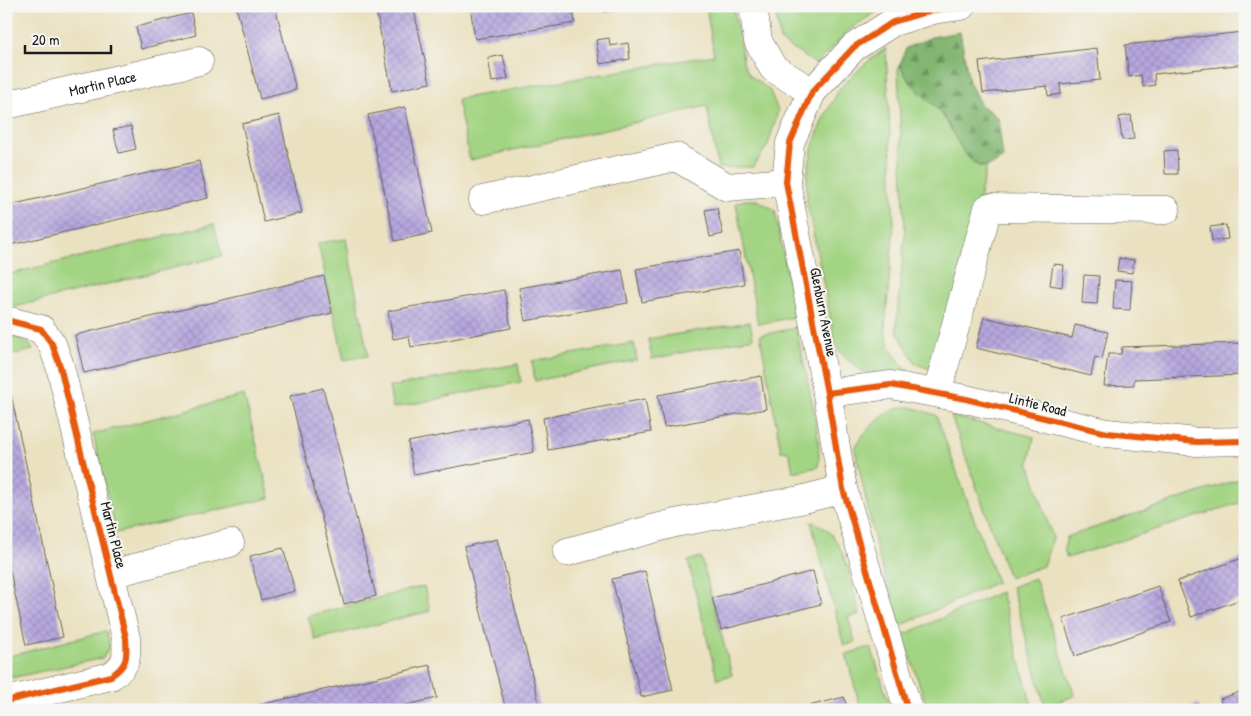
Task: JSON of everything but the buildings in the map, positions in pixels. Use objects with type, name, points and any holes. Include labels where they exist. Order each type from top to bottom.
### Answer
[{"type":"street","points":[[753,6],[758,41],[773,68],[812,92]]},
{"type":"street","name":"Glenburn Avenue","points":[[908,710],[843,489],[827,392],[786,182],[790,143],[812,92],[854,47],[893,22],[933,10],[961,6]]},
{"type":"street","name":"Martin Place","points":[[6,105],[199,61]]},
{"type":"street","points":[[483,200],[676,157],[727,187],[786,182]]},
{"type":"street","points":[[937,393],[988,208],[1166,210]]},
{"type":"street","name":"Martin Place","points":[[6,320],[41,329],[52,344],[60,366],[126,638],[127,656],[122,669],[111,676],[6,701]]},
{"type":"street","name":"Lintie Road","points":[[827,392],[892,386],[937,393],[1107,433],[1197,442],[1245,441]]},
{"type":"street","points":[[567,552],[675,523],[800,500],[843,489]]},
{"type":"street","points":[[110,574],[230,543]]},
{"type":"green space","points":[[706,6],[733,6],[744,65],[750,75],[770,91],[778,111],[768,145],[753,167],[718,168],[707,106],[470,160],[457,99],[714,55]]},
{"type":"green space","points":[[819,6],[886,6],[851,28],[816,64],[780,41],[776,14]]},
{"type":"green space","points":[[960,32],[969,82],[980,104],[998,118],[1003,158],[992,165],[981,167],[968,157],[940,112],[913,85],[900,65],[906,48],[932,37]]},
{"type":"green space","points":[[886,48],[894,224],[885,329],[893,352],[909,371],[875,373],[862,371],[844,357],[836,346],[807,202],[807,175],[812,149],[822,121],[840,88],[865,64]]},
{"type":"green space","points":[[900,65],[913,85],[940,112],[968,157],[981,167],[987,166],[939,366],[930,369],[916,364],[896,330],[905,232],[898,69]]},
{"type":"green space","points":[[744,200],[757,200],[775,210],[795,317],[758,324],[736,203]]},
{"type":"green space","points":[[214,224],[222,256],[6,309],[6,275]]},
{"type":"green space","points":[[346,239],[368,356],[344,360],[318,243]]},
{"type":"green space","points":[[750,322],[753,338],[652,359],[648,339]]},
{"type":"green space","points":[[796,328],[815,420],[819,455],[818,467],[793,472],[789,452],[781,451],[760,335]]},
{"type":"green space","points":[[6,334],[27,341],[33,350],[6,356]]},
{"type":"green space","points":[[634,343],[637,360],[535,381],[532,361]]},
{"type":"green space","points":[[518,364],[521,382],[393,408],[389,387]]},
{"type":"green space","points":[[244,395],[270,498],[116,533],[93,434]]},
{"type":"green space","points":[[901,407],[911,407],[936,415],[997,582],[900,626],[877,551],[855,449],[862,436],[874,424],[888,413]]},
{"type":"green space","points":[[951,416],[1034,437],[1029,463],[1053,538],[1043,566],[1009,578]]},
{"type":"green space","points":[[1245,477],[1245,501],[1067,558],[1064,549],[1067,537]]},
{"type":"green space","points":[[811,522],[822,527],[832,535],[839,546],[850,574],[860,614],[848,617],[855,642],[844,646]]},
{"type":"green space","points":[[701,557],[732,675],[717,679],[688,561]]},
{"type":"green space","points":[[1035,578],[1075,696],[1045,706],[1012,587]]},
{"type":"green space","points":[[424,586],[430,611],[315,640],[308,616]]},
{"type":"green space","points":[[1001,592],[1033,710],[928,710],[903,635]]},
{"type":"green space","points":[[106,631],[110,646],[103,658],[11,678],[6,657]]},
{"type":"green space","points":[[871,647],[891,710],[861,710],[846,654]]},
{"type":"cycle path","points":[[908,710],[843,489],[827,393],[786,182],[790,143],[812,92],[854,47],[893,22],[933,10],[961,6]]},
{"type":"cycle path","points":[[6,320],[41,329],[52,344],[60,366],[126,638],[125,660],[121,668],[111,676],[6,701]]},
{"type":"cycle path","points":[[827,393],[891,385],[966,399],[1107,433],[1197,442],[1245,441]]}]
